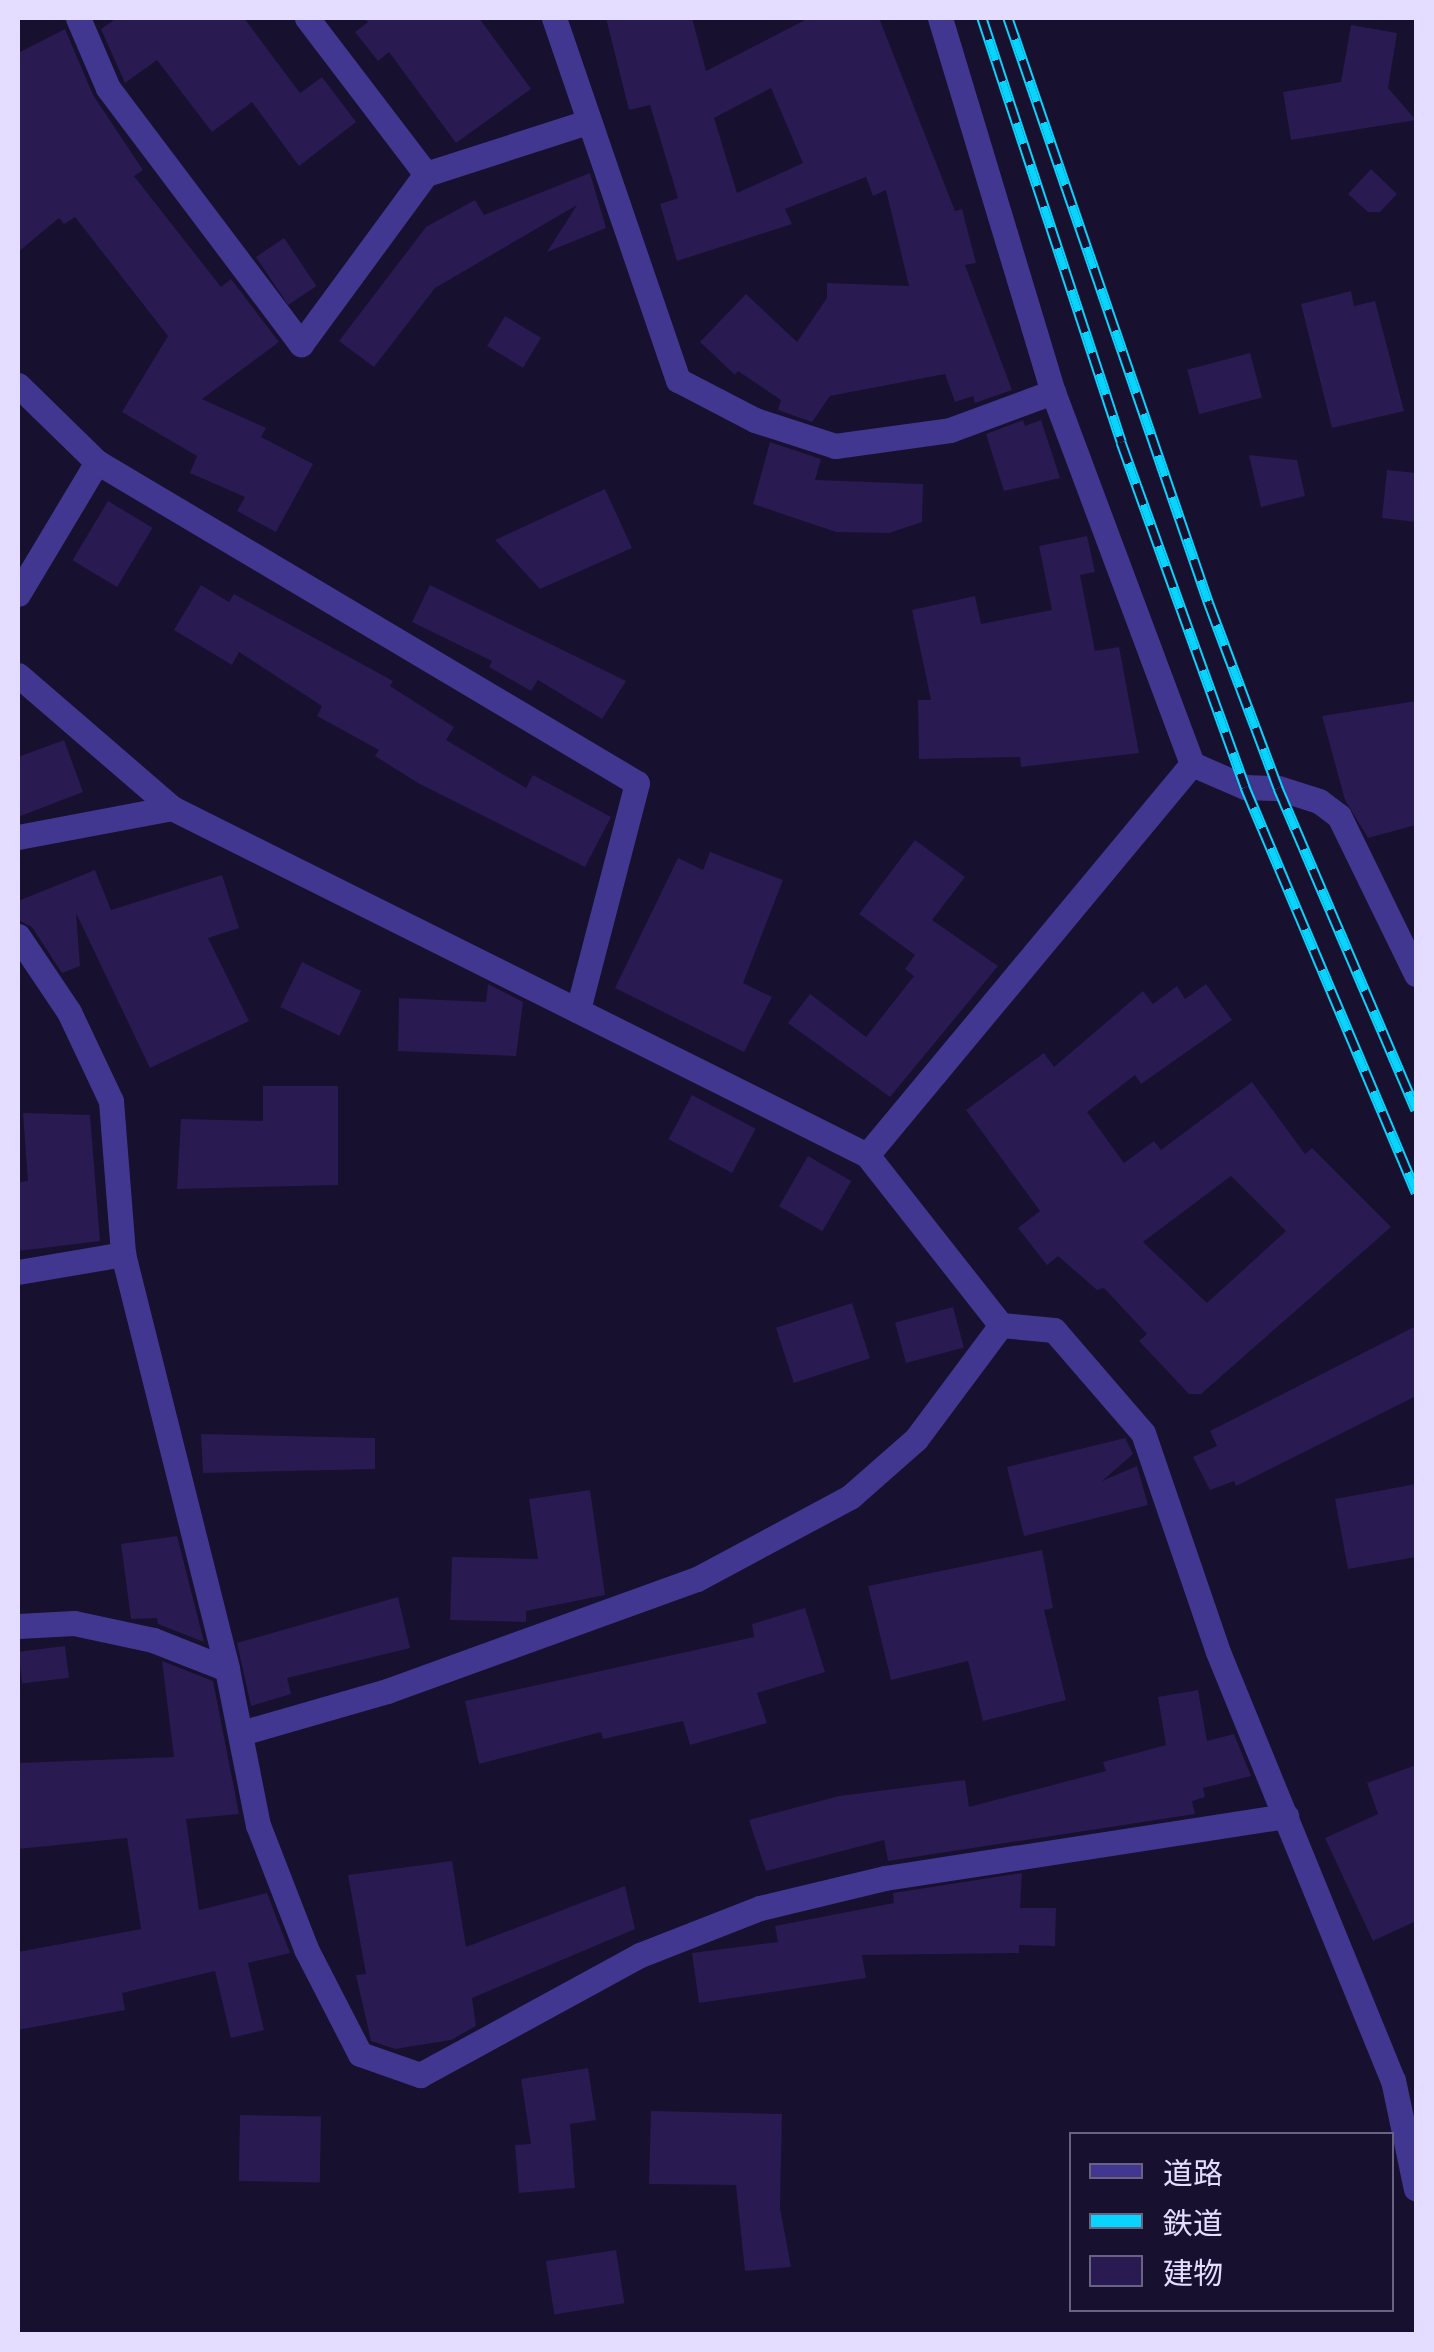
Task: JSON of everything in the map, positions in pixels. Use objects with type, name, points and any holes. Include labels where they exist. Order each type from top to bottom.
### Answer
[{"type":"street","points":[[78,18],[108,88],[300,344],[426,174],[587,122]]},
{"type":"street","points":[[307,18],[426,174]]},
{"type":"street","points":[[554,18],[678,380],[755,420],[836,446],[950,430],[1053,392]]},
{"type":"street","points":[[940,18],[1053,392],[1192,764],[1245,787],[1278,788],[1318,801],[1339,816],[1416,974]]},
{"type":"street","points":[[18,385],[97,462],[637,783],[578,1010]]},
{"type":"street","points":[[18,594],[97,462]]},
{"type":"street","points":[[18,675],[172,808],[867,1155],[1001,1325],[1054,1330],[1143,1434],[1218,1652],[1393,2080],[1416,2188]]},
{"type":"street","points":[[867,1155],[1192,764]]},
{"type":"street","points":[[18,837],[172,808]]},
{"type":"street","points":[[18,936],[70,1012],[111,1101],[123,1254],[227,1669],[258,1825],[306,1949],[360,2054],[420,2075],[640,1956],[760,1908],[886,1878],[1286,1816]]},
{"type":"street","points":[[18,1272],[123,1254]]},
{"type":"street","points":[[242,1733],[386,1691],[697,1579],[850,1496],[916,1439],[1001,1325]]},
{"type":"street","points":[[18,1626],[74,1623],[153,1640],[227,1669]]},
{"type":"building","points":[[117,18],[244,18],[300,93],[322,77],[356,122],[299,166],[252,102],[212,132],[157,60],[125,83],[101,29]]},
{"type":"building","points":[[364,18],[479,18],[531,89],[456,143],[389,52],[378,61],[355,32],[368,22]]},
{"type":"building","points":[[606,18],[692,18],[706,71],[809,18],[879,18],[955,211],[962,209],[976,263],[965,265],[1012,390],[975,403],[973,396],[955,402],[945,374],[830,396],[812,422],[778,410],[781,400],[738,371],[735,375],[700,342],[746,294],[797,342],[827,298],[827,283],[909,286],[886,190],[873,196],[866,177],[785,209],[792,224],[677,261],[660,204],[678,198],[650,105],[629,110]],"holes":[[[771,88],[803,163],[737,193],[714,118]]]},
{"type":"building","points":[[1351,25],[1397,33],[1388,88],[1416,120],[1291,140],[1283,92],[1341,82]]},
{"type":"building","points":[[65,29],[93,95],[143,170],[134,176],[221,287],[231,279],[279,342],[202,399],[266,428],[261,437],[313,464],[276,532],[237,511],[245,497],[190,473],[197,456],[122,412],[168,336],[75,217],[64,224],[59,218],[18,252],[18,53]]},
{"type":"building","points":[[1371,169],[1397,194],[1380,212],[1368,212],[1348,194]]},
{"type":"building","points":[[590,173],[606,228],[547,252],[577,205],[435,288],[374,367],[339,341],[426,227],[475,200],[484,215]]},
{"type":"building","points":[[284,238],[316,286],[288,305],[256,257]]},
{"type":"building","points":[[1351,291],[1354,306],[1375,301],[1404,411],[1332,428],[1301,304]]},
{"type":"building","points":[[505,316],[541,338],[523,368],[487,346]]},
{"type":"building","points":[[1250,353],[1262,397],[1199,414],[1187,370]]},
{"type":"building","points":[[1023,420],[1025,426],[1041,420],[1060,478],[1004,491],[986,434]]},
{"type":"building","points":[[770,442],[821,459],[815,480],[923,484],[922,522],[889,533],[836,532],[753,504]]},
{"type":"building","points":[[1249,455],[1297,460],[1305,496],[1261,507]]},
{"type":"building","points":[[1387,470],[1416,473],[1416,522],[1382,518]]},
{"type":"building","points":[[605,489],[632,548],[540,589],[495,540]]},
{"type":"building","points":[[108,501],[153,528],[117,587],[72,560]]},
{"type":"building","points":[[1087,536],[1095,572],[1080,575],[1095,651],[1119,647],[1139,753],[1021,767],[1020,757],[919,759],[918,700],[931,700],[912,610],[975,596],[981,624],[1052,610],[1039,546]]},
{"type":"building","points":[[201,585],[229,602],[234,594],[393,681],[390,686],[454,727],[446,740],[526,788],[533,775],[611,817],[585,867],[418,783],[375,756],[379,750],[317,716],[322,706],[239,652],[232,665],[174,630]]},
{"type":"building","points":[[430,585],[626,681],[602,719],[538,680],[531,691],[489,667],[492,661],[412,622]]},
{"type":"building","points":[[1416,701],[1416,825],[1368,838],[1345,800],[1322,716]]},
{"type":"building","points":[[64,740],[83,792],[18,817],[18,757]]},
{"type":"building","points":[[915,840],[965,877],[932,920],[998,966],[890,1097],[788,1023],[810,994],[866,1037],[914,976],[905,969],[915,955],[859,914]]},
{"type":"building","points":[[710,852],[783,880],[743,983],[772,997],[744,1052],[615,988],[678,858],[703,870]]},
{"type":"building","points":[[95,870],[111,910],[222,875],[239,928],[208,938],[249,1021],[150,1068],[76,913],[80,966],[62,973],[32,927],[18,920],[18,901]]},
{"type":"building","points":[[302,962],[361,991],[339,1036],[280,1007]]},
{"type":"building","points":[[488,984],[523,1002],[516,1056],[398,1051],[399,998],[486,1002]]},
{"type":"building","points":[[1206,984],[1232,1020],[1141,1084],[1135,1075],[1087,1112],[1124,1163],[1154,1141],[1161,1150],[1252,1082],[1305,1154],[1312,1148],[1391,1227],[1201,1394],[1189,1394],[1139,1341],[1147,1334],[1104,1288],[1097,1290],[1058,1256],[1047,1265],[1018,1228],[1040,1211],[966,1110],[1044,1053],[1054,1067],[1143,991],[1153,1004],[1177,986],[1185,999]],"holes":[[[1231,1176],[1286,1231],[1207,1303],[1143,1242]]]},
{"type":"building","points":[[263,1086],[338,1086],[338,1185],[177,1189],[181,1119],[263,1121]]},
{"type":"building","points":[[692,1095],[756,1129],[732,1173],[669,1139]]},
{"type":"building","points":[[23,1113],[90,1115],[100,1241],[18,1251],[18,1182],[28,1181]]},
{"type":"building","points":[[808,1156],[851,1181],[822,1231],[779,1206]]},
{"type":"building","points":[[852,1303],[870,1358],[794,1383],[776,1328]]},
{"type":"building","points":[[953,1307],[964,1348],[906,1363],[895,1323]]},
{"type":"building","points":[[1416,1326],[1416,1396],[1236,1486],[1234,1481],[1210,1490],[1193,1457],[1217,1446],[1210,1431]]},
{"type":"building","points":[[201,1434],[375,1438],[375,1469],[203,1473]]},
{"type":"building","points":[[1125,1438],[1133,1454],[1102,1481],[1137,1466],[1148,1505],[1024,1536],[1007,1467]]},
{"type":"building","points":[[1416,1484],[1416,1557],[1348,1569],[1335,1499]]},
{"type":"building","points":[[590,1490],[605,1595],[526,1611],[526,1622],[450,1620],[452,1557],[538,1559],[529,1499]]},
{"type":"building","points":[[177,1536],[204,1642],[158,1624],[157,1618],[131,1619],[121,1544]]},
{"type":"building","points":[[1042,1550],[1053,1608],[1044,1610],[1066,1700],[983,1721],[968,1661],[891,1680],[868,1586]]},
{"type":"building","points":[[398,1597],[410,1648],[287,1678],[291,1694],[251,1706],[237,1643]]},
{"type":"building","points":[[805,1608],[825,1672],[757,1693],[767,1723],[690,1745],[683,1721],[603,1739],[601,1732],[479,1764],[465,1701],[754,1637],[752,1624]]},
{"type":"building","points":[[65,1646],[69,1678],[22,1683],[18,1652]]},
{"type":"building","points":[[162,1661],[213,1681],[239,1814],[186,1819],[199,1910],[267,1893],[290,1953],[248,1963],[264,2030],[231,2038],[215,1971],[122,1993],[125,2010],[18,2030],[18,1952],[141,1929],[127,1838],[18,1849],[18,1763],[174,1757]]},
{"type":"building","points":[[1198,1690],[1207,1741],[1234,1734],[1251,1776],[1203,1788],[1205,1797],[1192,1801],[1195,1814],[888,1861],[884,1840],[766,1871],[749,1820],[839,1796],[965,1780],[969,1807],[1106,1771],[1103,1762],[1166,1745],[1158,1697]]},
{"type":"building","points":[[1416,1765],[1416,1921],[1373,1941],[1325,1838],[1378,1814],[1367,1783]]},
{"type":"building","points":[[452,1861],[466,1947],[625,1886],[635,1929],[472,1998],[476,2026],[451,2040],[395,2049],[371,2041],[356,1975],[366,1974],[348,1875]]},
{"type":"building","points":[[1022,1873],[1020,1908],[1056,1908],[1055,1946],[1019,1945],[1019,1953],[862,1955],[866,1978],[699,2003],[692,1953],[778,1942],[775,1926],[894,1903],[893,1893]]},
{"type":"building","points":[[588,2068],[596,2120],[570,2124],[575,2188],[519,2193],[515,2145],[531,2144],[521,2079]]},
{"type":"building","points":[[651,2111],[782,2114],[780,2208],[791,2267],[745,2271],[736,2185],[649,2184]]},
{"type":"building","points":[[240,2115],[321,2116],[320,2182],[239,2181]]},
{"type":"building","points":[[616,2250],[624,2303],[554,2314],[546,2261]]},
{"type":"railway","points":[[982,18],[1121,442],[1245,787],[1416,1192]]},
{"type":"railway","points":[[1008,18],[1209,604],[1278,788],[1416,1110]]}]
